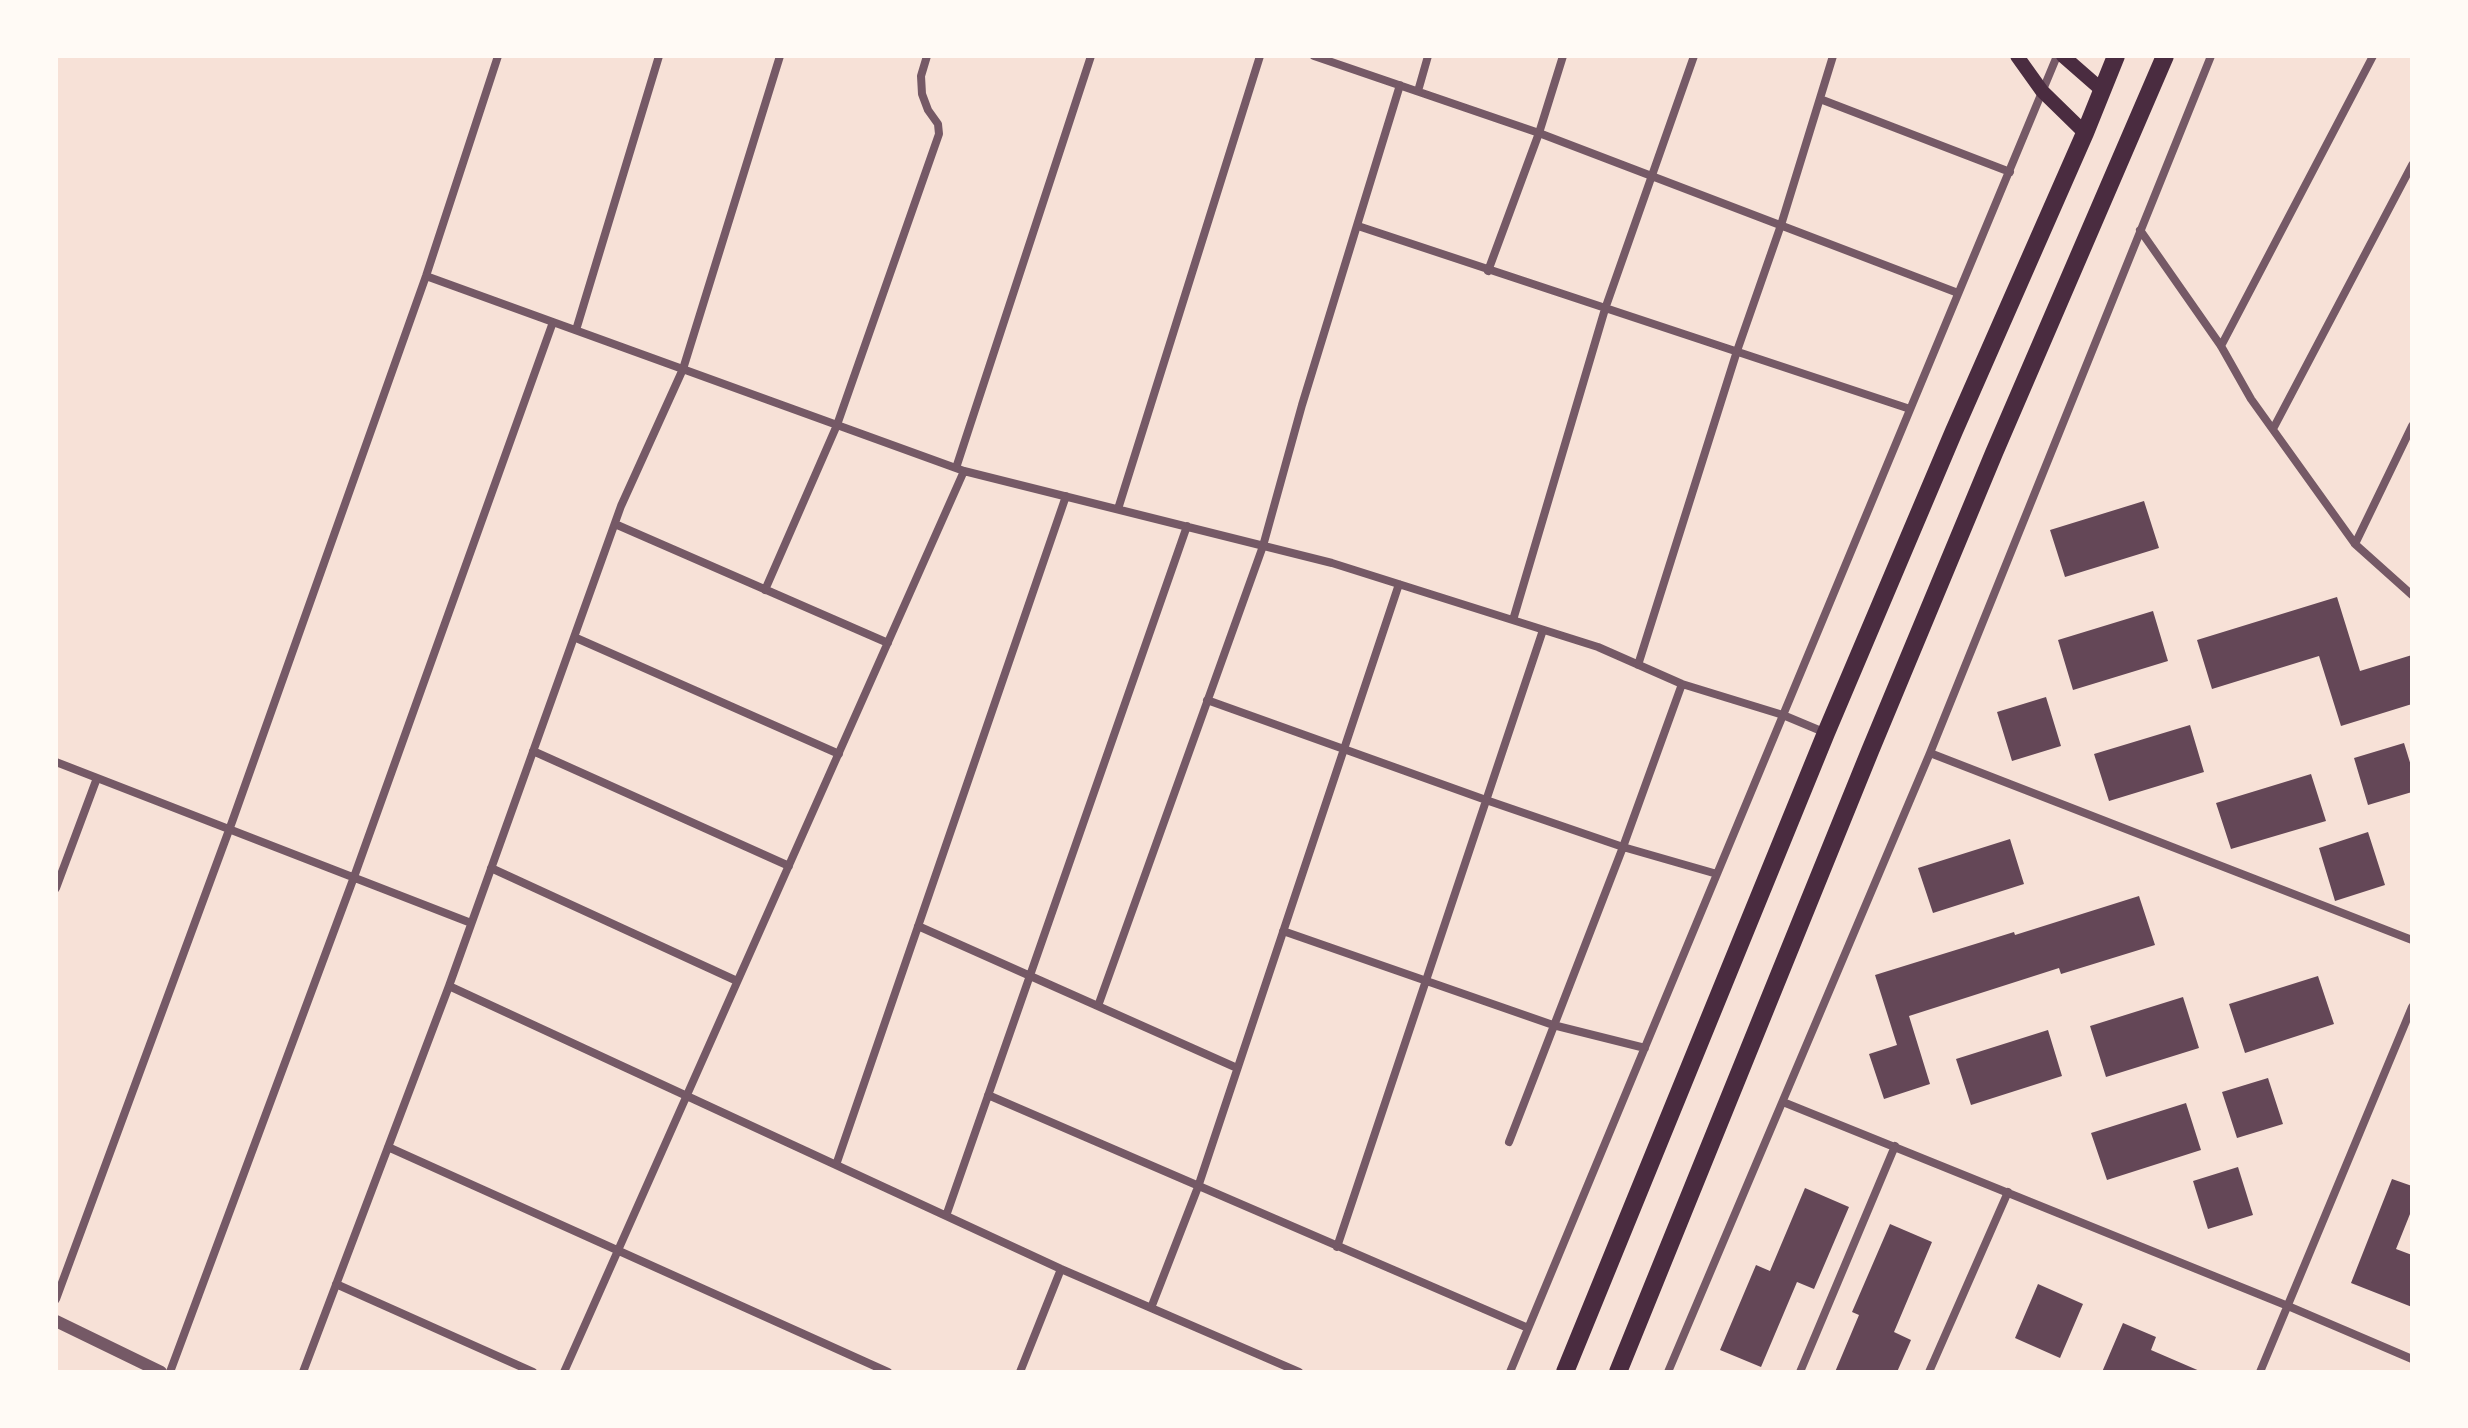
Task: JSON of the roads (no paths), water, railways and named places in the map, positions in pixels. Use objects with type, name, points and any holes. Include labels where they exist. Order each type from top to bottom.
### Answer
[{"type":"highway","points":[[1565,1372],[1826,733],[2116,56]]},
{"type":"highway","points":[[1618,1372],[1870,751],[2165,56]]},
{"type":"main road","points":[[2017,56],[2042,91],[2085,133]]},
{"type":"main road","points":[[2063,56],[2103,91]]},
{"type":"street","points":[[56,1299],[230,828],[426,276],[498,56]]},
{"type":"street","points":[[576,330],[659,56]]},
{"type":"street","points":[[303,1372],[449,986],[615,524],[683,369],[780,56]]},
{"type":"street","points":[[765,590],[837,425],[939,134],[938,124],[922,94],[921,76],[927,56]]},
{"type":"street","points":[[564,1372],[888,643],[960,470],[1091,56]]},
{"type":"street","points":[[1118,509],[1260,56]]},
{"type":"street","points":[[1314,56],[1539,133],[1958,293]]},
{"type":"street","points":[[1418,91],[1428,56]]},
{"type":"street","points":[[1488,271],[1539,133],[1563,56]]},
{"type":"street","points":[[1513,620],[1605,309],[1694,56]]},
{"type":"street","points":[[1638,665],[1833,56]]},
{"type":"street","points":[[1510,1372],[2057,56]]},
{"type":"street","points":[[1668,1372],[1930,753],[2211,56]]},
{"type":"street","points":[[2221,346],[2373,56]]},
{"type":"street","points":[[1098,1006],[1263,546],[1302,405],[1400,85]]},
{"type":"street","points":[[1820,99],[2010,172]]},
{"type":"street","points":[[2273,429],[2412,165]]},
{"type":"street","points":[[1358,226],[1910,409]]},
{"type":"street","points":[[2140,230],[2221,346],[2251,399],[2355,544],[2412,595]]},
{"type":"street","points":[[426,276],[960,470],[1332,563],[1598,647],[1682,684],[1783,715],[1826,733]]},
{"type":"street","points":[[170,1372],[354,877],[553,322]]},
{"type":"street","points":[[2355,544],[2412,426]]},
{"type":"street","points":[[836,1165],[1066,496]]},
{"type":"street","points":[[615,524],[888,643]]},
{"type":"street","points":[[946,1216],[1187,526]]},
{"type":"street","points":[[1151,1308],[1198,1187],[1399,584]]},
{"type":"street","points":[[1337,1247],[1543,630]]},
{"type":"street","points":[[574,637],[839,754]]},
{"type":"street","points":[[1509,1142],[1623,847],[1682,684]]},
{"type":"street","points":[[1207,700],[1623,847],[1717,874]]},
{"type":"street","points":[[533,751],[789,866]]},
{"type":"street","points":[[1930,753],[2412,940]]},
{"type":"street","points":[[56,762],[471,923]]},
{"type":"street","points":[[56,888],[97,778]]},
{"type":"street","points":[[491,868],[737,981]]},
{"type":"street","points":[[918,926],[1237,1068]]},
{"type":"street","points":[[1283,931],[1553,1025],[1645,1048]]},
{"type":"street","points":[[449,986],[1061,1269],[1299,1372]]},
{"type":"street","points":[[2260,1372],[2412,1007]]},
{"type":"street","points":[[988,1095],[1528,1328]]},
{"type":"street","points":[[1783,1102],[2412,1359]]},
{"type":"street","points":[[1800,1372],[1895,1146]]},
{"type":"street","points":[[388,1147],[888,1372]]},
{"type":"street","points":[[1929,1372],[2008,1192]]},
{"type":"street","points":[[1020,1372],[1061,1269]]},
{"type":"street","points":[[336,1284],[533,1372]]},
{"type":"street","points":[[56,1321],[133,1366],[161,1372]]}]
